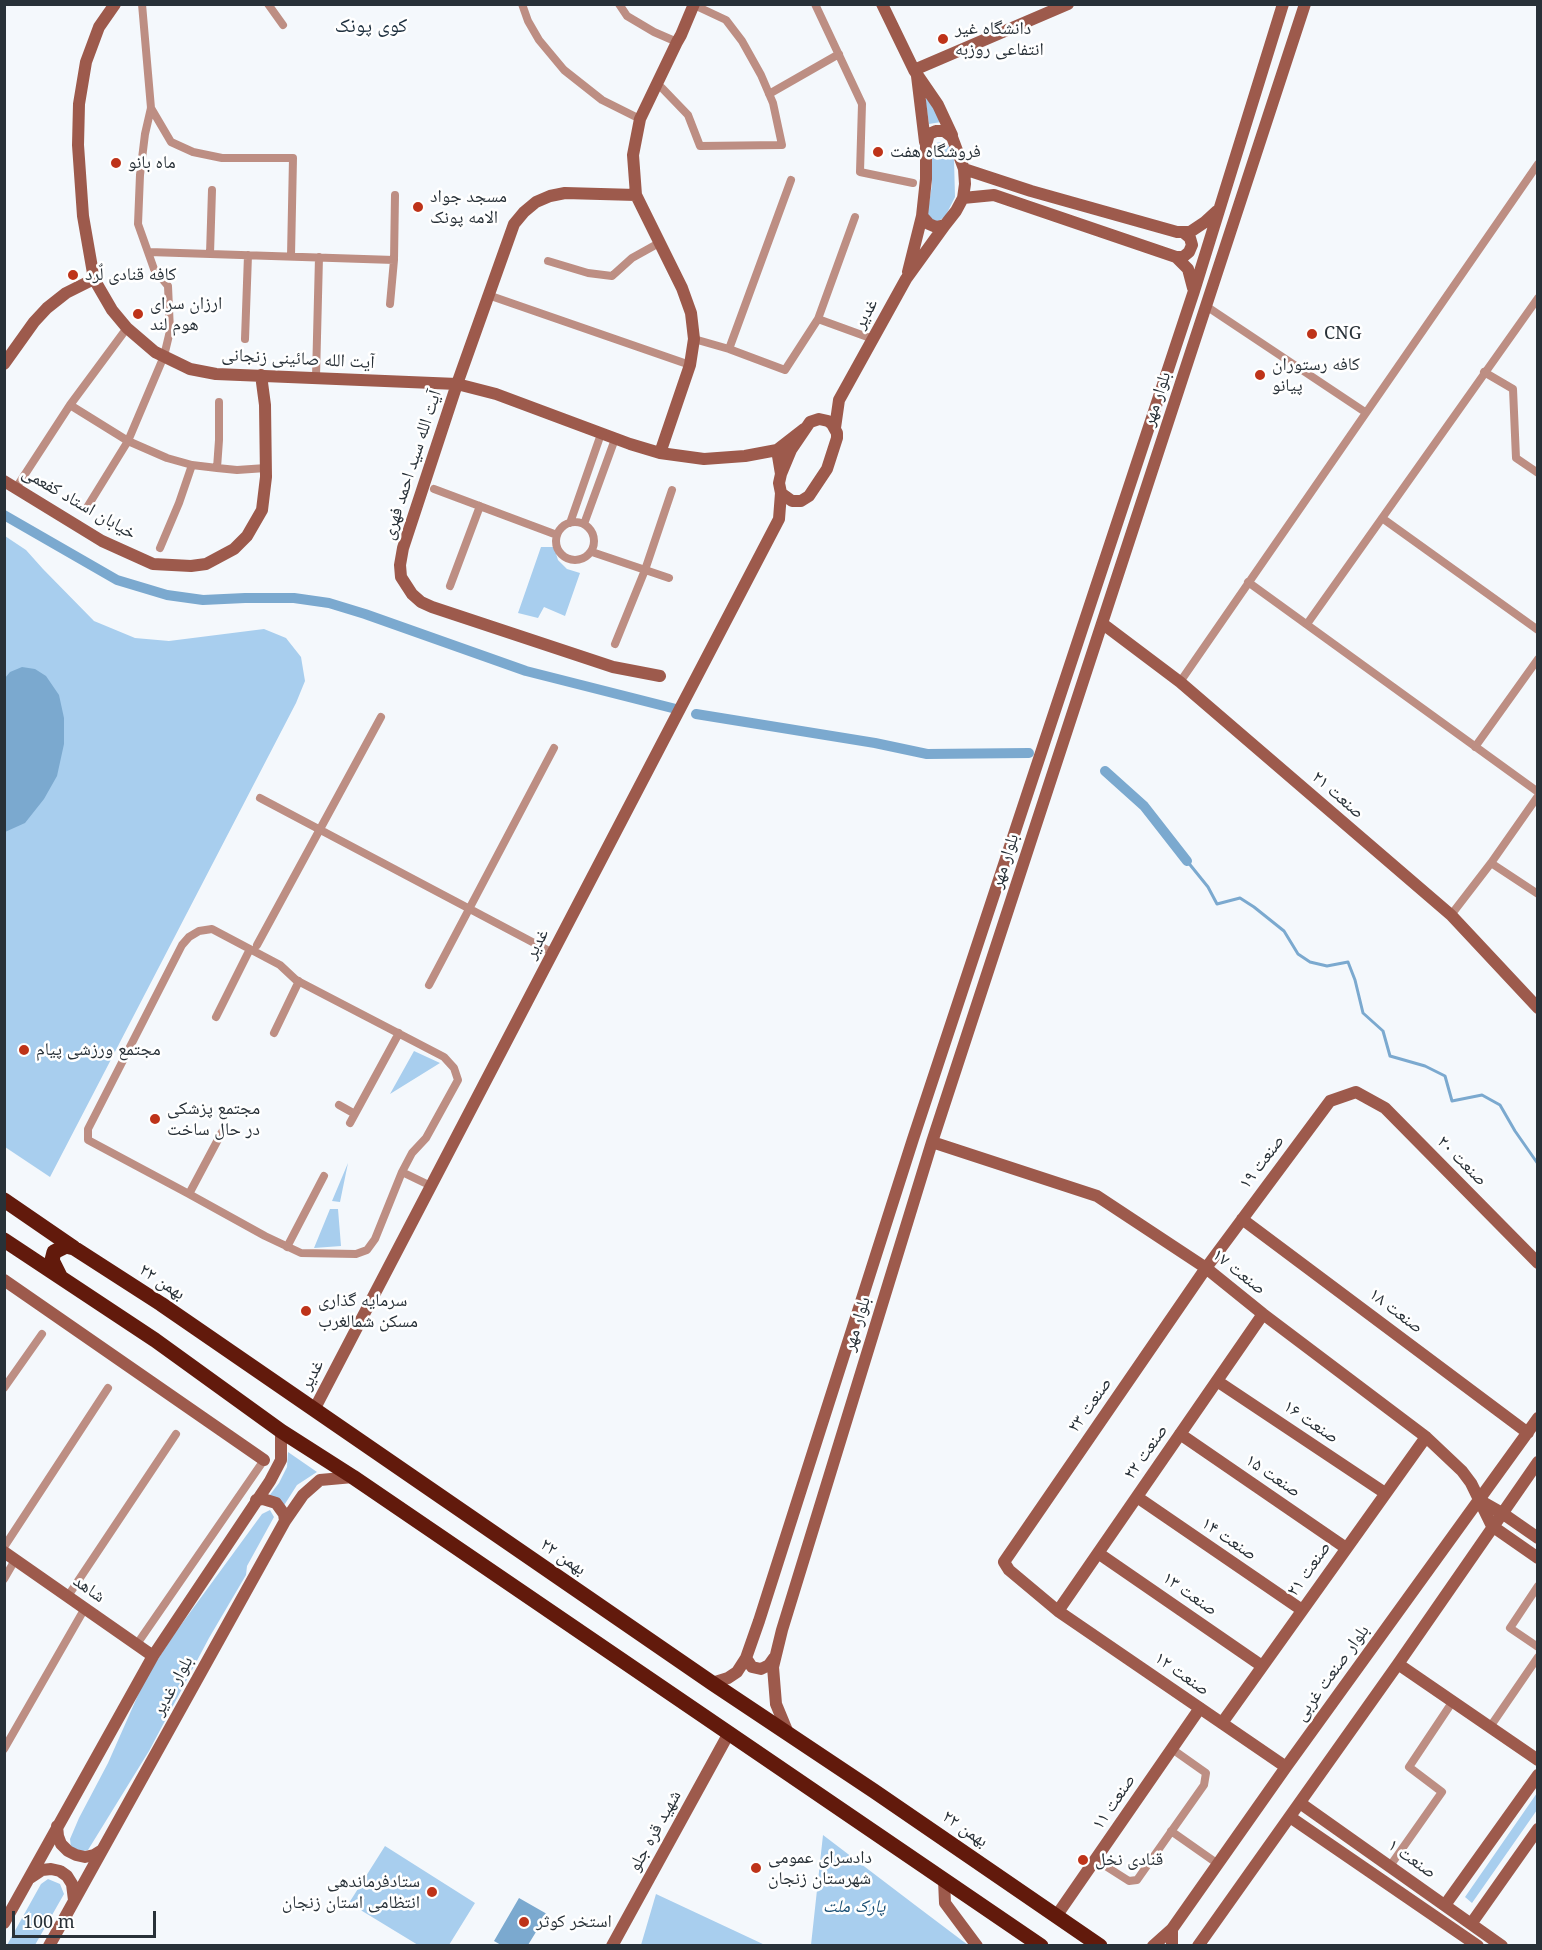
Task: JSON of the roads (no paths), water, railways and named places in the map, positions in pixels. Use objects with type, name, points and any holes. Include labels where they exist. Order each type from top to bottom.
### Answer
[{"type":"highway","name":"۲۲ بهمن","points":[[4,1200],[161,1304],[712,1683],[1100,1946]]},
{"type":"highway","points":[[4,1240],[155,1340],[281,1431],[353,1477],[1041,1946]]},
{"type":"highway","points":[[62,1279],[54,1268],[52,1260],[54,1252],[66,1246],[74,1248]]},
{"type":"main road","name":"آیت الله صائینی زنجانی","points":[[116,4],[99,27],[86,62],[79,104],[78,145],[82,216],[94,279],[112,310],[127,328],[155,352],[190,369],[216,374],[457,384],[496,394],[601,434],[660,453],[704,459],[745,456],[777,450],[810,422],[819,419],[839,400]]},
{"type":"main road","points":[[882,4],[915,72],[938,105],[952,136],[964,169],[963,198],[994,195],[1176,257],[1183,257],[1192,245],[1190,238],[1184,233]]},
{"type":"main road","points":[[915,72],[1068,4]]},
{"type":"main road","name":"بلوار مهر","points":[[712,1683],[728,1678],[737,1672],[746,1658],[759,1621],[913,1139],[1194,291],[1282,4]]},
{"type":"main road","name":"بلوار مهر","points":[[788,1733],[776,1704],[774,1658],[932,1142],[1305,4]]},
{"type":"main road","points":[[660,453],[690,365],[694,339],[691,313],[682,288],[636,195],[633,155],[640,119],[694,5]]},
{"type":"main road","points":[[1265,60],[1284,66]]},
{"type":"main road","points":[[906,279],[922,216],[926,179],[926,145],[915,72]]},
{"type":"main road","points":[[926,145],[929,134],[936,131],[944,131],[952,136]]},
{"type":"main road","points":[[964,169],[1031,191],[1177,232],[1190,232],[1218,210]]},
{"type":"main road","name":"آیت الله سید احمد فهری","points":[[636,195],[565,194],[550,196],[536,202],[514,224],[457,384],[403,548],[400,565],[401,577],[405,586],[421,602],[432,607],[613,667],[660,676]]},
{"type":"main road","name":"غدیر","points":[[314,1410],[779,519],[797,502],[809,496],[827,469],[837,438],[835,428],[839,400],[906,279],[963,198]]},
{"type":"main road","points":[[922,216],[929,224],[945,225]]},
{"type":"main road","points":[[1176,257],[1188,269],[1194,291]]},
{"type":"main road","points":[[4,364],[47,308],[66,293],[94,279]]},
{"type":"main road","name":"خیابان استاد کفعمی","points":[[4,481],[102,541],[153,564],[191,566],[206,564],[234,549],[247,536],[262,510],[266,468],[265,405],[261,375]]},
{"type":"main road","points":[[819,419],[828,421],[835,428]]},
{"type":"main road","points":[[781,474],[790,450],[804,429]]},
{"type":"main road","points":[[777,450],[781,474]]},
{"type":"main road","name":"غدیر","points":[[779,519],[781,493],[778,483],[781,474]]},
{"type":"main road","points":[[781,493],[788,500],[797,502]]},
{"type":"main road","name":"صنعت ۲۱","points":[[1102,624],[1180,682],[1451,915],[1538,1008]]},
{"type":"main road","points":[[1030,784],[1047,790]]},
{"type":"main road","name":"صنعت ۱۹","points":[[1206,1268],[1330,1101],[1356,1092]]},
{"type":"main road","name":"صنعت ۲۰","points":[[1356,1092],[1384,1108],[1538,1263]]},
{"type":"main road","name":"صنعت ۱۷","points":[[932,1142],[1097,1196],[1206,1268],[1426,1437],[1462,1471],[1471,1483],[1492,1526]]},
{"type":"main road","name":"صنعت ۱۸","points":[[1242,1219],[1528,1433]]},
{"type":"main road","name":"صنعت ۲۳","points":[[1004,1562],[1206,1268]]},
{"type":"main road","points":[[4,1280],[264,1460]]},
{"type":"main road","name":"صنعت ۲۲","points":[[1058,1611],[1263,1314]]},
{"type":"main road","name":"صنعت ۱۶","points":[[1217,1381],[1385,1493]]},
{"type":"main road","name":"بلوار صنعت غربی","points":[[1153,1946],[1172,1929],[1538,1418]]},
{"type":"main road","name":"بلوار غدیر","points":[[4,1923],[153,1656],[270,1481],[281,1460],[281,1431]]},
{"type":"main road","name":"صنعت ۱۵","points":[[1180,1434],[1346,1548]]},
{"type":"main road","name":"صنعت ۲۱","points":[[1222,1723],[1426,1437]]},
{"type":"main road","points":[[1198,1945],[1537,1464]]},
{"type":"main road","name":"بلوار غدیر","points":[[49,1946],[285,1521],[303,1495],[320,1480],[353,1477]]},
{"type":"main road","name":"صنعت ۱۴","points":[[1137,1497],[1302,1610]]},
{"type":"main road","points":[[256,1500],[270,1500],[276,1503],[284,1514],[285,1521]]},
{"type":"main road","points":[[1479,1500],[1502,1512],[1538,1538]]},
{"type":"main road","points":[[1492,1526],[1538,1558]]},
{"type":"main road","name":"صنعت ۱۳","points":[[1098,1553],[1262,1666]]},
{"type":"main road","name":"شاهد","points":[[10,1556],[153,1656]]},
{"type":"main road","name":"صنعت ۱۲","points":[[1004,1562],[1009,1570],[1058,1611],[1286,1767]]},
{"type":"main road","points":[[746,1658],[752,1667],[761,1669],[769,1665],[774,1658]]},
{"type":"main road","points":[[1398,1664],[1538,1760]]},
{"type":"main road","name":"صنعت ۱۱","points":[[1058,1916],[1200,1708]]},
{"type":"main road","name":"شهید قره جلو","points":[[612,1946],[729,1733]]},
{"type":"main road","points":[[1445,1905],[1538,1775]]},
{"type":"main road","name":"صنعت ۱","points":[[1300,1803],[1502,1946]]},
{"type":"main road","name":"صنعت ۱","points":[[1290,1817],[1478,1946]]},
{"type":"main road","points":[[57,1826],[61,1844],[76,1856],[94,1855],[102,1850]]},
{"type":"main road","points":[[1471,1924],[1538,1829]]},
{"type":"main road","points":[[28,1879],[34,1873],[42,1870],[60,1871],[72,1884],[74,1901]]},
{"type":"main road","points":[[944,1880],[945,1903],[977,1946]]},
{"type":"main road","points":[[1172,1929],[1172,1946]]},
{"type":"street","points":[[86,509],[128,441],[164,356],[170,332],[168,286],[154,269],[138,224],[140,175],[151,108],[142,4]]},
{"type":"street","points":[[268,4],[283,25]]},
{"type":"street","points":[[522,4],[538,40],[564,70],[602,100],[640,119]]},
{"type":"street","points":[[619,4],[627,16],[676,42]]},
{"type":"street","points":[[815,4],[862,104],[860,172],[913,183]]},
{"type":"street","points":[[662,88],[688,115],[700,146],[782,145],[773,103],[742,41],[726,20],[694,5]]},
{"type":"street","points":[[769,94],[838,54]]},
{"type":"street","points":[[151,108],[171,142],[193,152],[222,158],[293,158],[291,256]]},
{"type":"street","points":[[1180,682],[1538,164]]},
{"type":"street","points":[[729,349],[791,180]]},
{"type":"street","points":[[210,254],[212,190]]},
{"type":"street","points":[[390,303],[394,260],[395,195]]},
{"type":"street","points":[[694,339],[729,349],[785,370],[818,319],[855,217]]},
{"type":"street","points":[[548,261],[588,273],[612,276],[632,258],[659,243]]},
{"type":"street","points":[[149,252],[394,260]]},
{"type":"street","points":[[245,339],[248,255]]},
{"type":"street","points":[[316,377],[319,257]]},
{"type":"street","points":[[488,295],[690,365]]},
{"type":"street","points":[[1307,624],[1538,298]]},
{"type":"street","points":[[1206,306],[1365,412]]},
{"type":"street","points":[[818,319],[873,339]]},
{"type":"street","points":[[16,488],[70,405],[127,328]]},
{"type":"street","points":[[1484,372],[1513,389],[1516,458],[1538,473]]},
{"type":"street","points":[[217,468],[219,402]]},
{"type":"street","points":[[70,405],[128,441],[167,458],[192,465],[217,468],[237,470],[266,468]]},
{"type":"street","points":[[570,523],[601,434]]},
{"type":"street","points":[[584,524],[615,439]]},
{"type":"street","points":[[160,548],[192,465]]},
{"type":"street","points":[[434,489],[557,535]]},
{"type":"street","points":[[615,644],[645,570],[672,490]]},
{"type":"street","points":[[450,586],[480,506]]},
{"type":"street","points":[[1382,518],[1538,630]]},
{"type":"street","points":[[570,523],[584,524],[592,531],[594,541],[592,552],[583,559],[572,561],[562,556],[556,546],[557,535],[562,527],[570,523]]},
{"type":"street","points":[[592,552],[669,578]]},
{"type":"street","points":[[1248,582],[1538,794],[1491,863],[1451,915]]},
{"type":"street","points":[[1475,747],[1538,659]]},
{"type":"street","points":[[216,1017],[381,717]]},
{"type":"street","points":[[429,985],[554,748]]},
{"type":"street","points":[[260,798],[553,953]]},
{"type":"street","points":[[1491,863],[1538,894]]},
{"type":"street","points":[[212,929],[253,947],[280,964],[299,981],[444,1057],[454,1068],[458,1080],[426,1138],[412,1153],[402,1172],[375,1239],[367,1250],[345,1255],[301,1253],[287,1247],[88,1140],[88,1129],[182,945],[189,936],[199,931],[212,929]]},
{"type":"street","points":[[274,1033],[299,981]]},
{"type":"street","points":[[339,1105],[353,1119],[399,1033]]},
{"type":"street","points":[[189,1194],[222,1132]]},
{"type":"street","points":[[402,1172],[431,1186]]},
{"type":"street","points":[[287,1247],[324,1176]]},
{"type":"street","points":[[4,1388],[42,1334]]},
{"type":"street","points":[[4,1547],[108,1388]]},
{"type":"street","points":[[68,1596],[176,1434]]},
{"type":"street","points":[[137,1644],[264,1460]]},
{"type":"street","points":[[4,1579],[10,1556]]},
{"type":"street","points":[[1538,1586],[1509,1628],[1538,1647]]},
{"type":"street","points":[[4,1749],[85,1608]]},
{"type":"street","points":[[1490,1727],[1538,1656]]},
{"type":"street","points":[[1390,1866],[1442,1792],[1409,1767],[1453,1701]]},
{"type":"street","points":[[1096,1860],[1129,1881],[1137,1880],[1204,1785],[1206,1773],[1172,1749]]},
{"type":"street","points":[[1171,1831],[1218,1864]]},
{"type":"waterway","points":[[4,515],[117,580],[167,595],[203,600],[294,598],[329,603],[526,671],[676,709]]},
{"type":"waterway","points":[[696,714],[875,743],[927,754],[1029,753]]},
{"type":"waterway","points":[[1105,771],[1144,806],[1187,861]]},
{"type":"waterway","points":[[1187,861],[1208,887],[1217,904],[1240,898],[1284,931],[1298,954],[1310,962],[1327,966],[1348,962],[1363,1013],[1383,1031],[1390,1056],[1425,1066],[1445,1076],[1452,1101],[1482,1095],[1500,1105],[1538,1164]]},
{"type":"place","name":"دانشگاه غیر انتفاعی روزبه","points":[[943,39]]},
{"type":"place","name":"فروشگاه هفت","points":[[878,152]]},
{"type":"place","name":"ماه بانو","points":[[116,163]]},
{"type":"place","name":"مسجد جواد الامه پونک","points":[[418,207]]},
{"type":"place","name":"کافه قنادی لٌرد","points":[[73,275]]},
{"type":"place","name":"ارزان سرای هوم لند","points":[[138,314]]},
{"type":"place","name":"CNG","points":[[1312,334]]},
{"type":"place","name":"كافه رستوران پيانو","points":[[1260,375]]},
{"type":"place","name":"مجتمع ورزشی پیام","points":[[24,1050]]},
{"type":"place","name":"مجتمع پزشکی در حال ساخت","points":[[155,1119]]},
{"type":"place","name":"سرمایه گذاری مسکن شمالغرب","points":[[306,1311]]},
{"type":"place","name":"قنادی نخل","points":[[1083,1860]]},
{"type":"place","name":"دادسرای عمومی شهرستان زنجان","points":[[756,1868]]},
{"type":"place","name":"ستادفرماندهی انتظامی استان زنجان","points":[[432,1892]]},
{"type":"place","name":"استخر کوثر","points":[[524,1922]]},
{"type":"district","name":"کوی پونک","points":[[371,26]]},
{"type":"park label","name":"پارک ملت","points":[[854,1907]]}]
